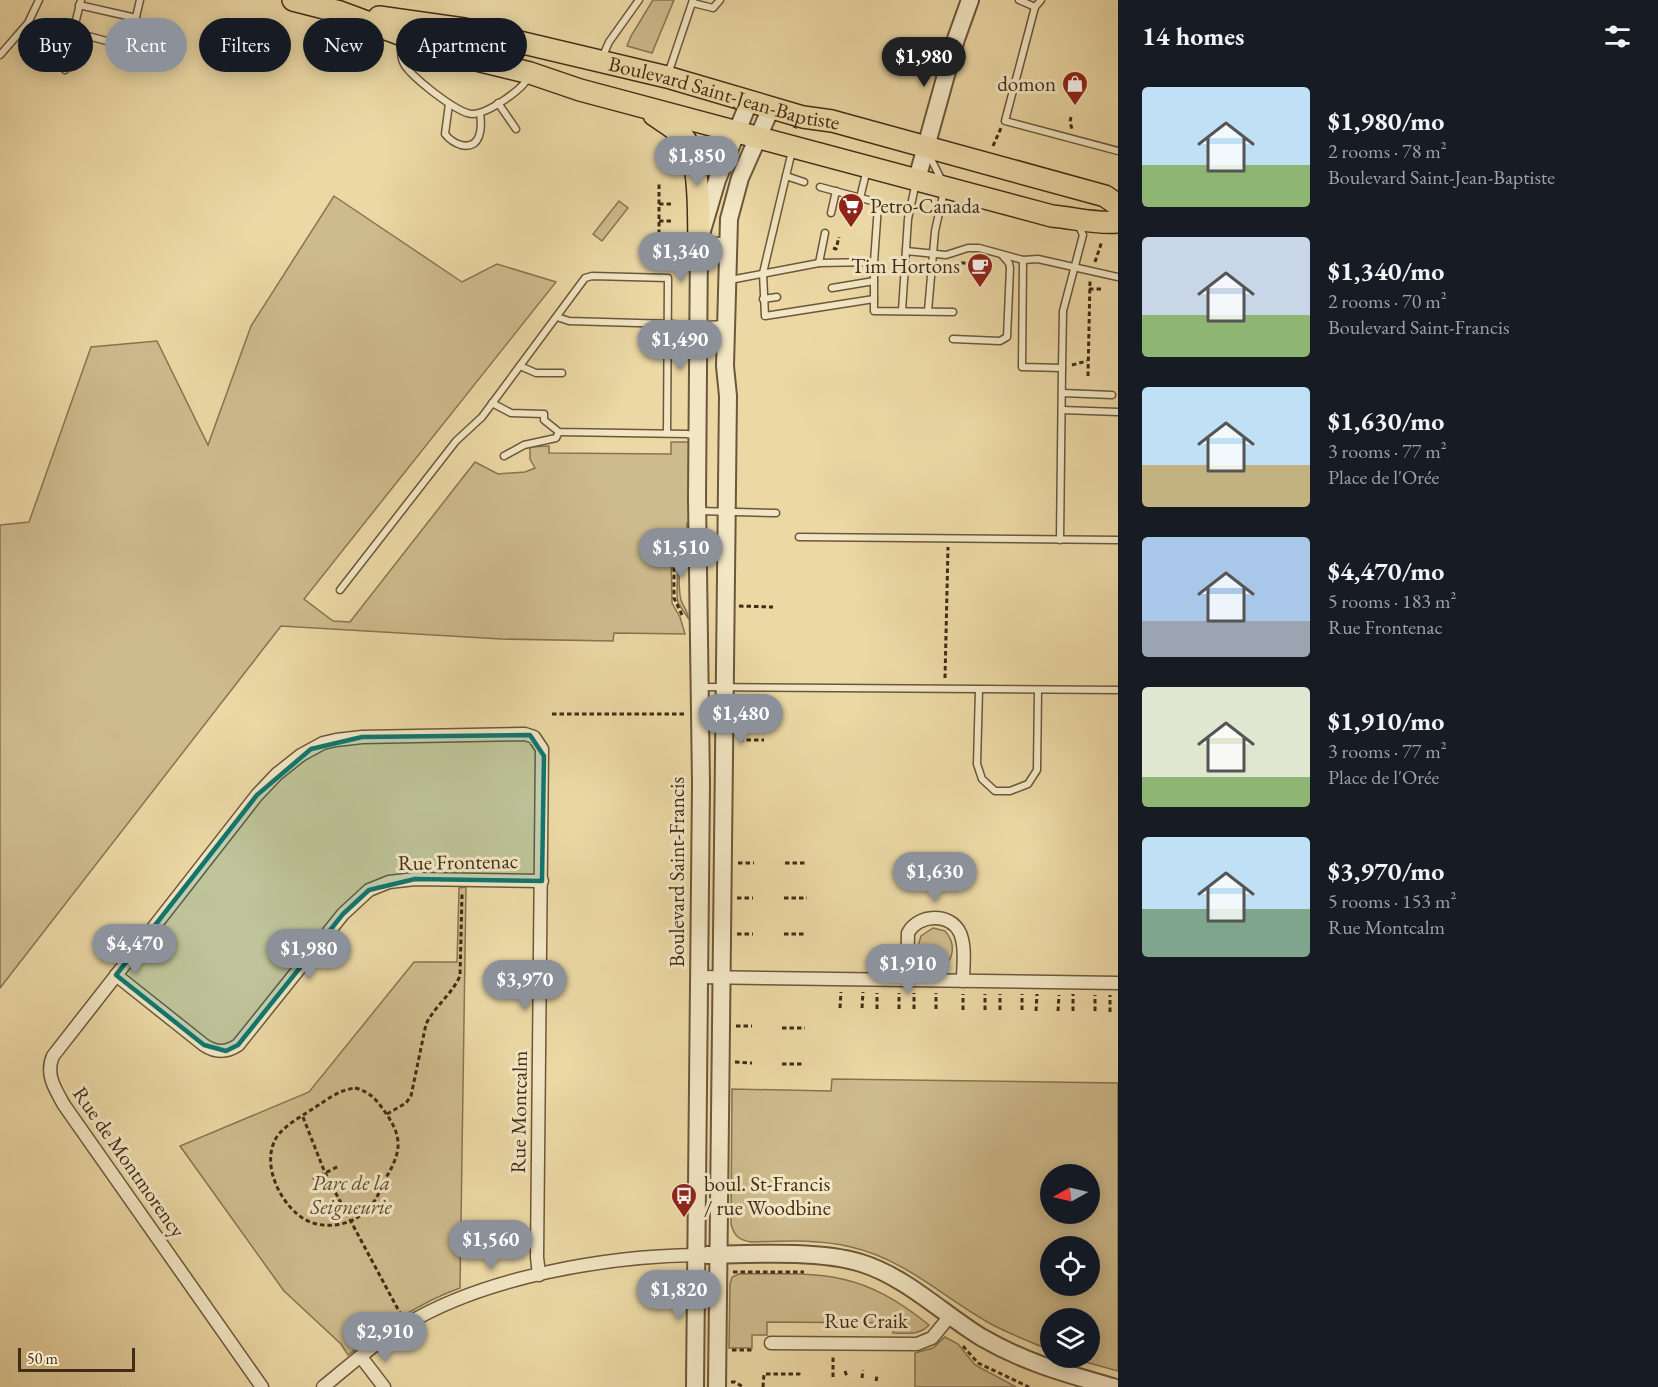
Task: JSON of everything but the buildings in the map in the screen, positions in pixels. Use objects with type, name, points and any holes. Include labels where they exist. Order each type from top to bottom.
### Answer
[{"type":"highway","name":"Boulevard Saint-Jean-Baptiste","points":[[293,0],[396,26]]},
{"type":"highway","name":"Boulevard Saint-Jean-Baptiste","points":[[527,44],[667,77],[803,117],[832,121],[1106,196],[1118,206]]},
{"type":"highway","name":"Boulevard Saint-Jean-Baptiste","points":[[526,72],[580,90],[638,105],[754,145],[793,146],[1052,216],[1075,218],[1099,224],[1118,222]]},
{"type":"highway","points":[[638,105],[675,129],[690,149],[696,176],[699,241]]},
{"type":"street","points":[[917,179],[956,39],[970,0]]},
{"type":"street","name":"Boulevard Saint-Francis","points":[[695,1387],[699,977],[700,687],[697,436],[699,241],[714,188],[749,102]]},
{"type":"street","name":"Boulevard Saint-Francis","points":[[722,1385],[718,1255],[728,396],[725,366],[727,241],[732,203],[771,108]]},
{"type":"street","name":"Rue de Montmorency","points":[[262,1387],[64,1105],[50,1077],[50,1062],[262,789],[277,774],[311,749],[336,740],[362,737],[525,734],[534,737]]},
{"type":"street","name":"Rue Montcalm","points":[[534,737],[543,749],[544,756],[537,1257],[539,1275]]},
{"type":"street","name":"Rue Frontenac","points":[[116,975],[204,1045],[212,1050],[226,1051],[238,1045],[343,914],[369,890],[401,880],[542,881]]},
{"type":"street","points":[[907,980],[908,933],[919,922],[933,918],[945,920],[959,931],[962,943],[963,987]]},
{"type":"street","points":[[699,977],[907,980],[963,987],[1118,983]]},
{"type":"street","points":[[323,1387],[406,1324],[449,1301],[539,1275],[666,1256],[718,1255],[815,1256],[859,1263],[888,1274],[983,1338],[1018,1357],[1037,1365],[1113,1387]]},
{"type":"street","name":"Rue Craik","points":[[771,1343],[917,1344],[933,1338],[950,1316]]},
{"type":"street","points":[[361,1357],[384,1387]]},
{"type":"lane","points":[[76,18],[80,2],[136,18],[140,0]]},
{"type":"lane","points":[[601,61],[609,42],[639,0]]},
{"type":"lane","points":[[667,77],[693,2],[714,8],[720,0]]},
{"type":"lane","points":[[1018,0],[1035,7]]},
{"type":"lane","points":[[1041,0],[1035,7],[1005,121],[1118,151]]},
{"type":"lane","points":[[0,55],[28,23],[36,1]]},
{"type":"lane","points":[[412,72],[449,104],[464,112],[480,113],[521,87],[530,73]]},
{"type":"lane","points":[[498,103],[516,129]]},
{"type":"lane","points":[[449,104],[445,134],[447,138],[460,144],[471,145],[476,142],[482,124],[480,113]]},
{"type":"lane","points":[[793,146],[763,273],[765,316],[874,299]]},
{"type":"lane","points":[[925,147],[945,187],[937,219],[928,310]]},
{"type":"lane","points":[[860,198],[868,166]]},
{"type":"lane","points":[[786,176],[804,182]]},
{"type":"lane","points":[[902,311],[908,219],[917,179]]},
{"type":"lane","points":[[820,187],[872,201],[878,206],[874,262],[874,312],[928,310],[953,312]]},
{"type":"lane","points":[[831,213],[836,191]]},
{"type":"lane","points":[[1060,540],[1063,311],[1083,235],[1075,218]]},
{"type":"lane","points":[[819,263],[825,233]]},
{"type":"lane","points":[[668,240],[727,241]]},
{"type":"lane","points":[[906,251],[946,255],[968,248],[1023,260],[1038,259],[1118,277]]},
{"type":"lane","points":[[953,339],[1000,341],[1007,337],[1010,268],[1009,263],[1000,254]]},
{"type":"lane","points":[[1023,260],[1022,367],[1062,368]]},
{"type":"lane","points":[[727,281],[819,263],[874,262]]},
{"type":"lane","points":[[340,590],[456,441],[482,417],[588,276],[668,278],[667,433]]},
{"type":"lane","points":[[832,288],[874,281]]},
{"type":"lane","points":[[764,299],[777,297]]},
{"type":"lane","points":[[557,317],[568,321],[698,326],[726,324]]},
{"type":"lane","points":[[520,366],[536,373],[562,374]]},
{"type":"lane","points":[[1062,393],[1112,395]]},
{"type":"lane","points":[[492,403],[511,413],[544,414],[544,420],[559,432],[667,433],[697,436]]},
{"type":"lane","points":[[1062,410],[1118,412]]},
{"type":"lane","points":[[504,456],[524,445],[556,438],[559,432]]},
{"type":"lane","points":[[698,511],[776,513]]},
{"type":"lane","points":[[799,537],[1118,540]]},
{"type":"lane","points":[[700,687],[1118,690]]},
{"type":"lane","points":[[979,690],[978,764],[982,779],[995,791],[1010,791],[1028,784],[1037,770],[1038,690]]},
{"type":"path","points":[[993,146],[995,140]]},
{"type":"path","points":[[659,184],[659,242]]},
{"type":"path","points":[[659,204],[671,204]]},
{"type":"path","points":[[659,220],[671,221]]},
{"type":"path","points":[[836,249],[839,237]]},
{"type":"path","points":[[1095,262],[1102,240]]},
{"type":"path","points":[[956,262],[990,263]]},
{"type":"path","points":[[979,286],[980,262]]},
{"type":"path","points":[[1088,376],[1090,279]]},
{"type":"path","points":[[1089,289],[1101,289]]},
{"type":"path","points":[[1062,368],[1087,361]]},
{"type":"path","points":[[683,617],[674,598],[674,552],[677,541],[688,537]]},
{"type":"path","points":[[945,690],[948,539]]},
{"type":"path","points":[[736,606],[773,607]]},
{"type":"path","points":[[552,714],[688,714]]},
{"type":"path","points":[[734,740],[764,741]]},
{"type":"path","points":[[732,863],[754,863]]},
{"type":"path","points":[[785,863],[807,863]]},
{"type":"path","points":[[386,1114],[406,1103],[411,1096],[426,1024],[460,976],[462,880]]},
{"type":"path","points":[[732,898],[753,898]]},
{"type":"path","points":[[784,898],[807,898]]},
{"type":"path","points":[[731,934],[753,934]]},
{"type":"path","points":[[784,934],[806,934]]},
{"type":"path","points":[[963,987],[963,1010]]},
{"type":"path","points":[[840,1008],[841,992]]},
{"type":"path","points":[[862,1008],[863,992]]},
{"type":"path","points":[[877,992],[877,1009]]},
{"type":"path","points":[[899,992],[899,1009]]},
{"type":"path","points":[[914,993],[914,1009]]},
{"type":"path","points":[[936,993],[936,1009]]},
{"type":"path","points":[[985,993],[985,1010]]},
{"type":"path","points":[[1000,993],[1000,1010]]},
{"type":"path","points":[[1022,994],[1022,1010]]},
{"type":"path","points":[[1036,1011],[1037,994]]},
{"type":"path","points":[[1059,994],[1059,1011]]},
{"type":"path","points":[[1073,994],[1073,1011]]},
{"type":"path","points":[[1095,994],[1095,1011]]},
{"type":"path","points":[[1110,995],[1110,1012]]},
{"type":"path","points":[[730,1026],[752,1026]]},
{"type":"path","points":[[782,1028],[805,1028]]},
{"type":"path","points":[[730,1062],[752,1063]]},
{"type":"path","points":[[782,1064],[804,1064]]},
{"type":"path","points":[[355,1088],[371,1095],[396,1132],[398,1143],[392,1166],[380,1191],[369,1207],[350,1221],[328,1226],[307,1222],[294,1212],[275,1182],[271,1170],[273,1146],[279,1135],[303,1116],[335,1094],[345,1089],[355,1088]]},
{"type":"path","points":[[303,1116],[325,1173],[401,1316]]},
{"type":"path","points":[[313,1179],[339,1166]]},
{"type":"path","points":[[734,1272],[807,1272]]},
{"type":"path","points":[[961,1343],[978,1363],[1029,1387]]},
{"type":"path","points":[[833,1377],[834,1344]]},
{"type":"path","points":[[727,1350],[752,1350]]},
{"type":"path","points":[[862,1378],[863,1370]]},
{"type":"path","points":[[762,1387],[764,1374],[799,1374],[799,1371]]},
{"type":"path","points":[[844,1371],[847,1377]]},
{"type":"path","points":[[876,1382],[877,1376]]},
{"type":"path","points":[[722,1385],[735,1382],[743,1387]]},
{"type":"highlighted area","points":[[530,735],[544,756],[542,881],[415,879],[369,890],[343,914],[238,1045],[226,1051],[204,1045],[116,975],[257,795],[311,749],[362,737]]},
{"type":"green space","points":[[653,0],[674,0],[652,53],[627,46]]},
{"type":"green space","points":[[334,196],[462,282],[497,264],[556,282],[304,599],[333,621],[350,622],[475,462],[498,474],[525,472],[535,468],[530,459],[530,447],[549,446],[549,453],[671,454],[671,442],[690,442],[690,522],[687,523],[687,534],[676,538],[671,549],[672,603],[680,617],[685,634],[614,633],[613,641],[501,639],[281,626],[0,988],[0,525],[29,522],[91,347],[157,341],[208,445],[251,326]]},
{"type":"green space","points":[[619,201],[628,208],[602,241],[593,234]]},
{"type":"green space","points":[[685,540],[680,562],[679,586],[681,600],[688,618],[678,603],[677,596],[678,546]]},
{"type":"green space","name":"Parc de la Seigneurie","points":[[466,887],[460,1288],[401,1317],[348,1355],[341,1344],[284,1291],[180,1146],[309,1092],[414,962],[457,962],[459,888]]},
{"type":"green space","points":[[933,928],[945,931],[952,946],[949,961],[940,969],[926,968],[919,957],[921,936]]},
{"type":"green space","points":[[832,1079],[1118,1083],[1118,1371],[1100,1366],[1100,1308],[1040,1308],[1040,1346],[991,1324],[924,1280],[889,1260],[871,1253],[827,1243],[751,1242],[738,1237],[731,1224],[732,1089],[831,1091]]},
{"type":"green space","points":[[739,1274],[794,1274],[840,1278],[861,1284],[882,1294],[905,1307],[929,1325],[917,1332],[893,1333],[893,1323],[767,1322],[767,1335],[752,1335],[752,1348],[729,1348],[730,1284],[732,1277]]},
{"type":"green space","points":[[945,1337],[958,1344],[975,1365],[1016,1387],[915,1387],[915,1353],[933,1348]]},
{"type":"place","name":"domon","points":[[1075,107]]},
{"type":"place","name":"Petro-Canada","points":[[851,229]]},
{"type":"place","name":"Tim Hortons","points":[[980,289]]},
{"type":"place","name":"boul. St-Francis / rue Woodbine","points":[[684,1219]]}]
